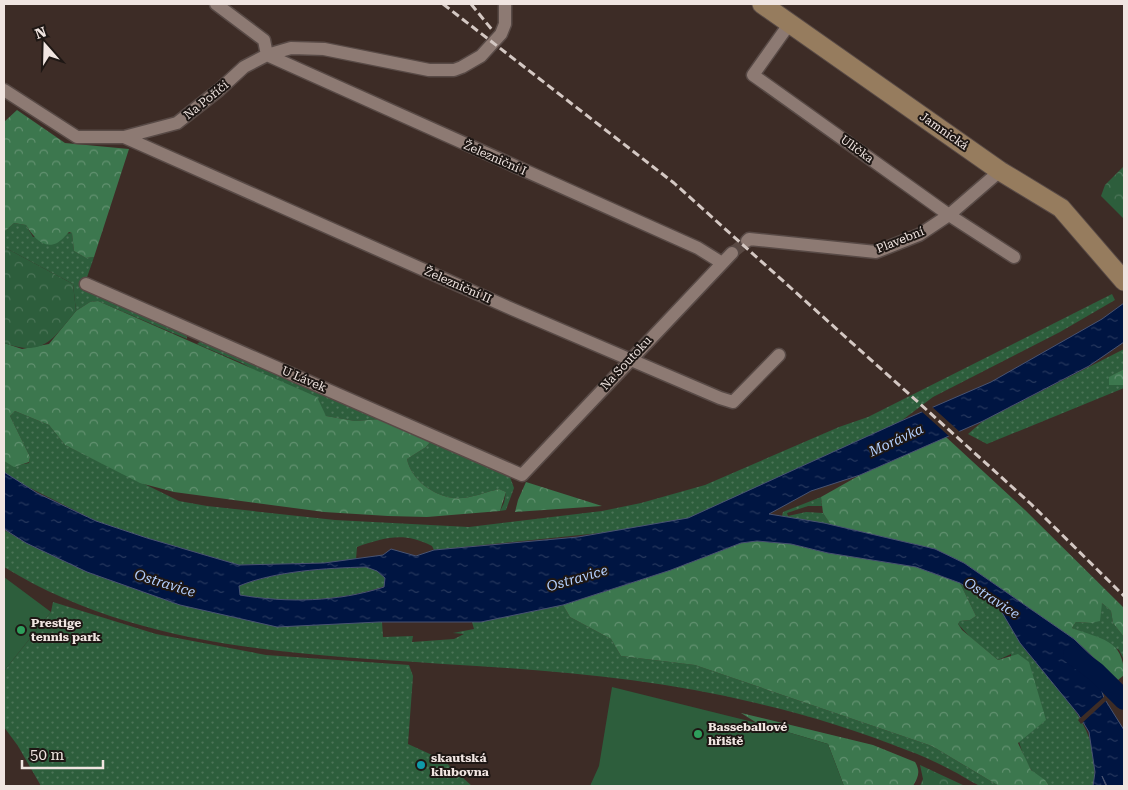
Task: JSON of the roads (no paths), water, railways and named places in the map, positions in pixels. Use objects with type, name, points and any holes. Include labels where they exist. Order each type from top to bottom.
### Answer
[{"type":"main road","name":"Jamnická","points":[[762,4],[1000,171],[1061,208],[1120,275]]},
{"type":"street","points":[[216,4],[264,40],[267,55]]},
{"type":"street","name":"Na Poříčí","points":[[4,90],[77,137],[124,137],[177,123],[219,90],[244,67],[267,55],[291,48],[324,49],[442,71],[454,70],[472,63],[502,34],[506,24],[505,4]]},
{"type":"street","name":"Ulička","points":[[790,23],[753,75],[949,215],[1014,257]]},
{"type":"street","name":"Železniční I","points":[[267,55],[698,248],[722,263]]},
{"type":"street","name":"Železniční II","points":[[124,137],[503,305],[733,402],[779,355]]},
{"type":"street","name":"Plavební","points":[[748,240],[876,252],[919,235],[949,215],[1000,171]]},
{"type":"street","name":"Na Soutoku","points":[[522,475],[732,253]]},
{"type":"street","name":"U Lávek","points":[[86,284],[522,475]]},
{"type":"water","name":"Morávka","points":[[1124,303],[1124,342],[1089,366],[983,421],[860,475],[811,491],[769,514],[824,523],[935,549],[964,563],[1074,639],[1124,687],[1124,700],[1096,673],[1104,698],[1124,730],[1124,786],[1107,786],[1102,776],[1106,786],[1093,786],[1095,772],[1089,732],[1078,714],[1020,643],[1000,609],[960,583],[916,567],[828,553],[791,544],[757,541],[741,543],[671,570],[563,605],[481,622],[379,622],[277,627],[180,605],[87,572],[26,543],[4,529],[4,472],[37,493],[96,521],[239,565],[324,563],[383,555],[391,549],[416,556],[434,550],[578,537],[688,518],[991,382],[1102,319]],"holes":[[[366,567],[377,571],[385,578],[384,587],[349,596],[294,600],[240,595],[239,586],[285,574],[318,569]]]},
{"type":"waterway","name":"Ostravice","points":[[1073,655],[1096,672],[1124,700]]},
{"type":"tunnel","points":[[732,253],[747,241]]},
{"type":"railway","points":[[443,4],[674,183],[1031,504],[1124,596]]},
{"type":"railway","points":[[471,4],[493,31]]},
{"type":"place","name":"Prestige tennis park","points":[[21,630]]},
{"type":"place","name":"Basseballové hřiště","points":[[698,734]]},
{"type":"place","name":"skautská klubovna","points":[[421,765]]}]
